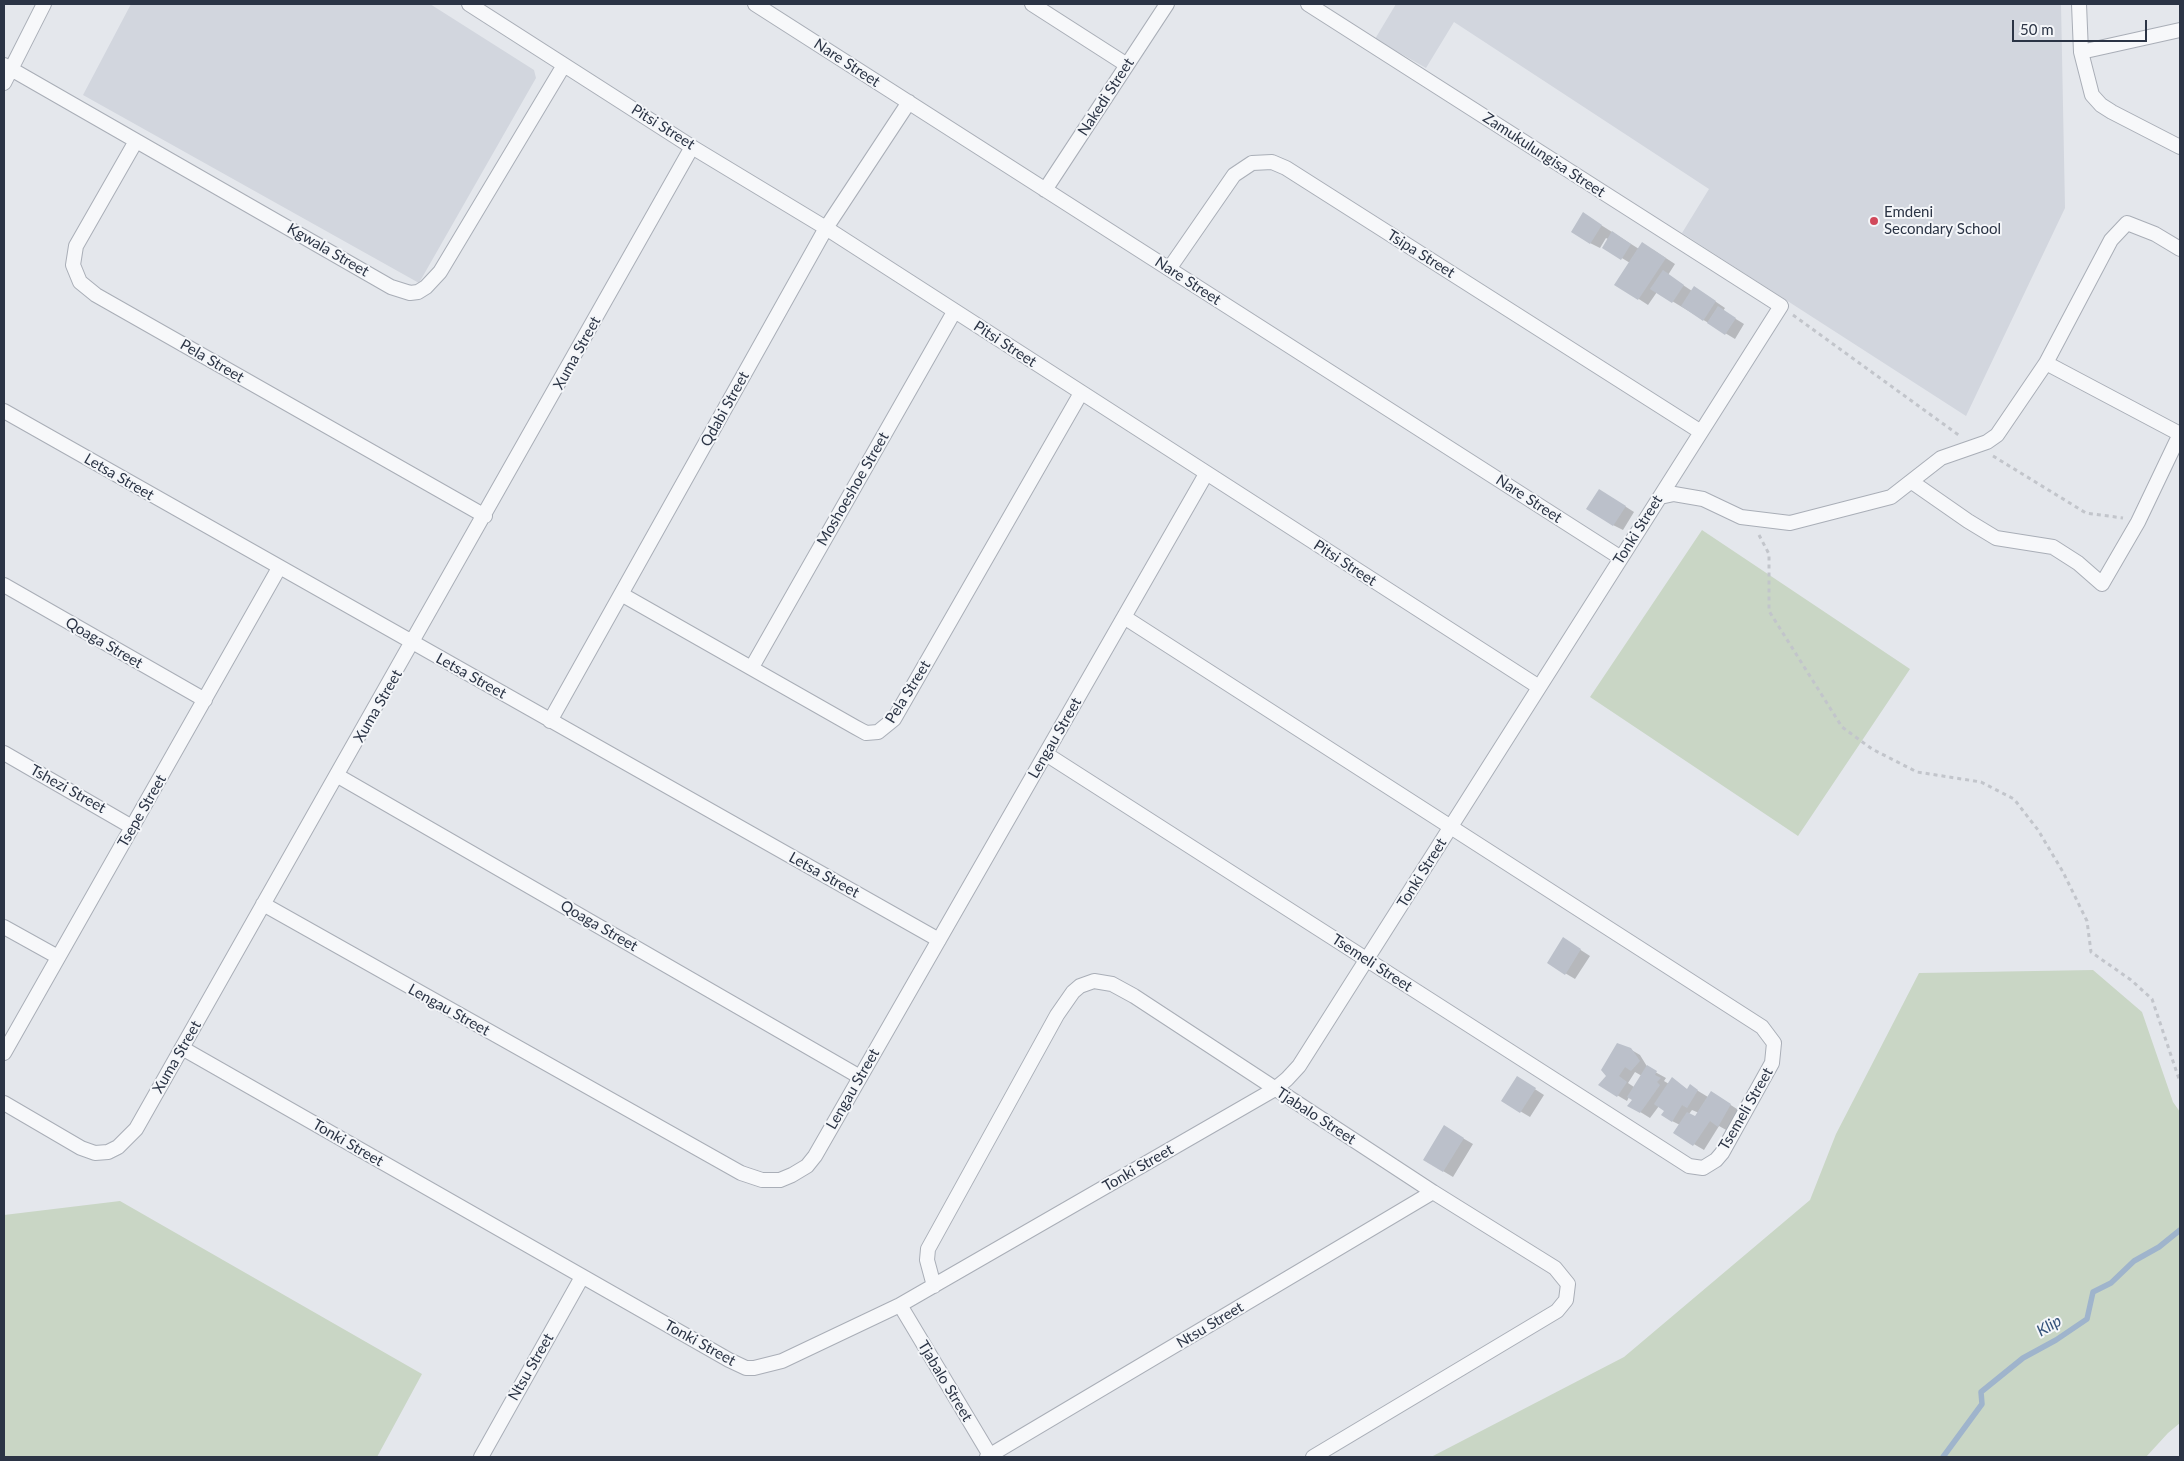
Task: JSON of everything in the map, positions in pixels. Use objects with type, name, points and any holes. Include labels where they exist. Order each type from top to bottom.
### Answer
[{"type":"street","points":[[4,83],[8,67],[44,4]]},
{"type":"street","name":"Pitsi Street","points":[[469,4],[692,146],[826,228],[1081,394],[1539,687]]},
{"type":"street","name":"Nare Street","points":[[755,4],[1621,558]]},
{"type":"street","points":[[1032,4],[1127,65]]},
{"type":"street","name":"Nakedi Street","points":[[1045,190],[1167,4]]},
{"type":"street","name":"Zamukulungisa Street","points":[[1308,4],[1781,306]]},
{"type":"street","points":[[2079,4],[2081,52],[2092,95],[2101,105],[2180,147]]},
{"type":"street","points":[[2081,52],[2180,30]]},
{"type":"street","name":"Kgwala Street","points":[[8,67],[391,287],[402,292],[418,292],[426,287],[440,272],[564,65]]},
{"type":"street","name":"Qdabi Street","points":[[550,721],[826,228],[909,102]]},
{"type":"street","name":"Pela Street","points":[[136,141],[76,246],[72,265],[80,282],[104,300],[485,516]]},
{"type":"street","name":"Xuma Street","points":[[4,1103],[81,1148],[95,1153],[108,1152],[118,1147],[136,1129],[263,904],[338,776],[692,146]]},
{"type":"street","name":"Tsipa Street","points":[[1169,269],[1234,175],[1252,164],[1272,162],[1286,168],[1701,432]]},
{"type":"street","points":[[1660,497],[1674,494],[1703,499],[1741,517],[1790,523],[1891,497],[1941,458],[1987,442],[1997,435],[2046,363],[2111,240],[2127,223],[2136,225],[2180,249]]},
{"type":"street","name":"Tonki Street","points":[[182,1048],[738,1365],[754,1368],[782,1361],[900,1305],[934,1286],[1275,1089],[1298,1066],[1781,306]]},
{"type":"street","name":"Moshoeshoe Street","points":[[752,667],[954,312]]},
{"type":"street","points":[[1912,482],[1996,538],[2053,548],[2078,563],[2102,584],[2138,522],[2180,434],[2046,363]]},
{"type":"street","name":"Pela Street","points":[[621,594],[866,733],[878,732],[894,719],[1081,394]]},
{"type":"street","name":"Letsa Street","points":[[4,411],[939,940]]},
{"type":"street","name":"Lengau Street","points":[[263,904],[755,1179],[780,1180],[807,1166],[815,1156],[1206,474]]},
{"type":"street","name":"Tsepe Street","points":[[4,1053],[279,568]]},
{"type":"street","name":"Qoaga Street","points":[[4,585],[204,700]]},
{"type":"street","name":"Tsemeli Street","points":[[1046,754],[1689,1166],[1703,1168],[1716,1160],[1722,1152],[1772,1063],[1775,1049],[1770,1034],[1451,826],[1124,617]]},
{"type":"street","name":"Tshezi Street","points":[[4,753],[132,827]]},
{"type":"street","name":"Qoaga Street","points":[[338,776],[860,1077]]},
{"type":"street","points":[[4,927],[58,957]]},
{"type":"street","name":"Tjabalo Street","points":[[934,1286],[927,1260],[928,1249],[1057,1015],[1073,992],[1080,986],[1094,980],[1112,984],[1433,1192],[1555,1268],[1568,1284],[1566,1300],[1557,1312],[1313,1457]]},
{"type":"street","name":"Ntsu Street","points":[[989,1457],[1433,1192]]},
{"type":"street","name":"Ntsu Street","points":[[481,1457],[582,1277]]},
{"type":"street","name":"Tjabalo Street","points":[[900,1305],[989,1457]]},
{"type":"path","points":[[1781,306],[1975,445],[2086,513],[2138,522]]},
{"type":"path","points":[[1752,518],[1769,554],[1770,610],[1842,726],[1872,749],[1917,772],[1981,782],[2014,799],[2038,830],[2063,872],[2087,921],[2091,952],[2131,980],[2152,999],[2180,1082]]},
{"type":"shaded area","points":[[131,4],[430,4],[534,70],[536,78],[419,283],[83,95]]},
{"type":"shaded area","name":"Emdeni Secondary School","points":[[1396,4],[2061,4],[2065,208],[1966,416],[1682,233],[1709,189],[1454,22],[1426,68],[1375,39]]},
{"type":"green space","points":[[1702,530],[1910,669],[1798,836],[1590,697]]},
{"type":"green space","points":[[2093,970],[2142,1012],[2173,1102],[2180,1112],[2180,1423],[2146,1457],[1431,1457],[1624,1357],[1810,1200],[1836,1134],[1919,973]]},
{"type":"green space","points":[[120,1201],[422,1374],[377,1457],[4,1457],[4,1215]]},
{"type":"building","points":[[1583,212],[1602,225],[1590,244],[1571,232]]},
{"type":"building","points":[[1612,231],[1631,244],[1621,260],[1602,248]]},
{"type":"building","points":[[1642,242],[1666,258],[1638,300],[1614,285]]},
{"type":"building","points":[[1663,270],[1684,285],[1672,303],[1650,289]]},
{"type":"building","points":[[1694,286],[1716,301],[1703,321],[1681,306]]},
{"type":"building","points":[[1718,306],[1736,318],[1725,335],[1707,323]]},
{"type":"building","points":[[1599,489],[1626,506],[1613,526],[1586,509]]},
{"type":"building","points":[[1563,937],[1581,949],[1565,975],[1547,963]]},
{"type":"building","points":[[1617,1043],[1631,1048],[1640,1061],[1631,1071],[1625,1067],[1619,1076],[1627,1082],[1617,1097],[1598,1085],[1606,1076],[1601,1070]]},
{"type":"building","points":[[1647,1065],[1657,1071],[1655,1075],[1661,1078],[1657,1082],[1660,1085],[1640,1113],[1627,1106],[1632,1100],[1627,1097]]},
{"type":"building","points":[[1517,1076],[1536,1088],[1520,1113],[1501,1101]]},
{"type":"building","points":[[1672,1077],[1687,1089],[1690,1084],[1698,1090],[1687,1108],[1682,1105],[1672,1122],[1661,1115],[1664,1111],[1654,1104]]},
{"type":"building","points":[[1711,1091],[1731,1104],[1718,1127],[1710,1121],[1693,1146],[1673,1133],[1687,1112],[1695,1116]]},
{"type":"building","points":[[1444,1125],[1464,1138],[1443,1172],[1423,1160]]},
{"type":"waterway","name":"Klip","points":[[1943,1457],[1982,1404],[1981,1392],[2023,1358],[2056,1340],[2087,1319],[2093,1292],[2111,1283],[2134,1261],[2159,1247],[2180,1230]]},
{"type":"place","name":"Emdeni Secondary School","points":[[1874,221]]}]
